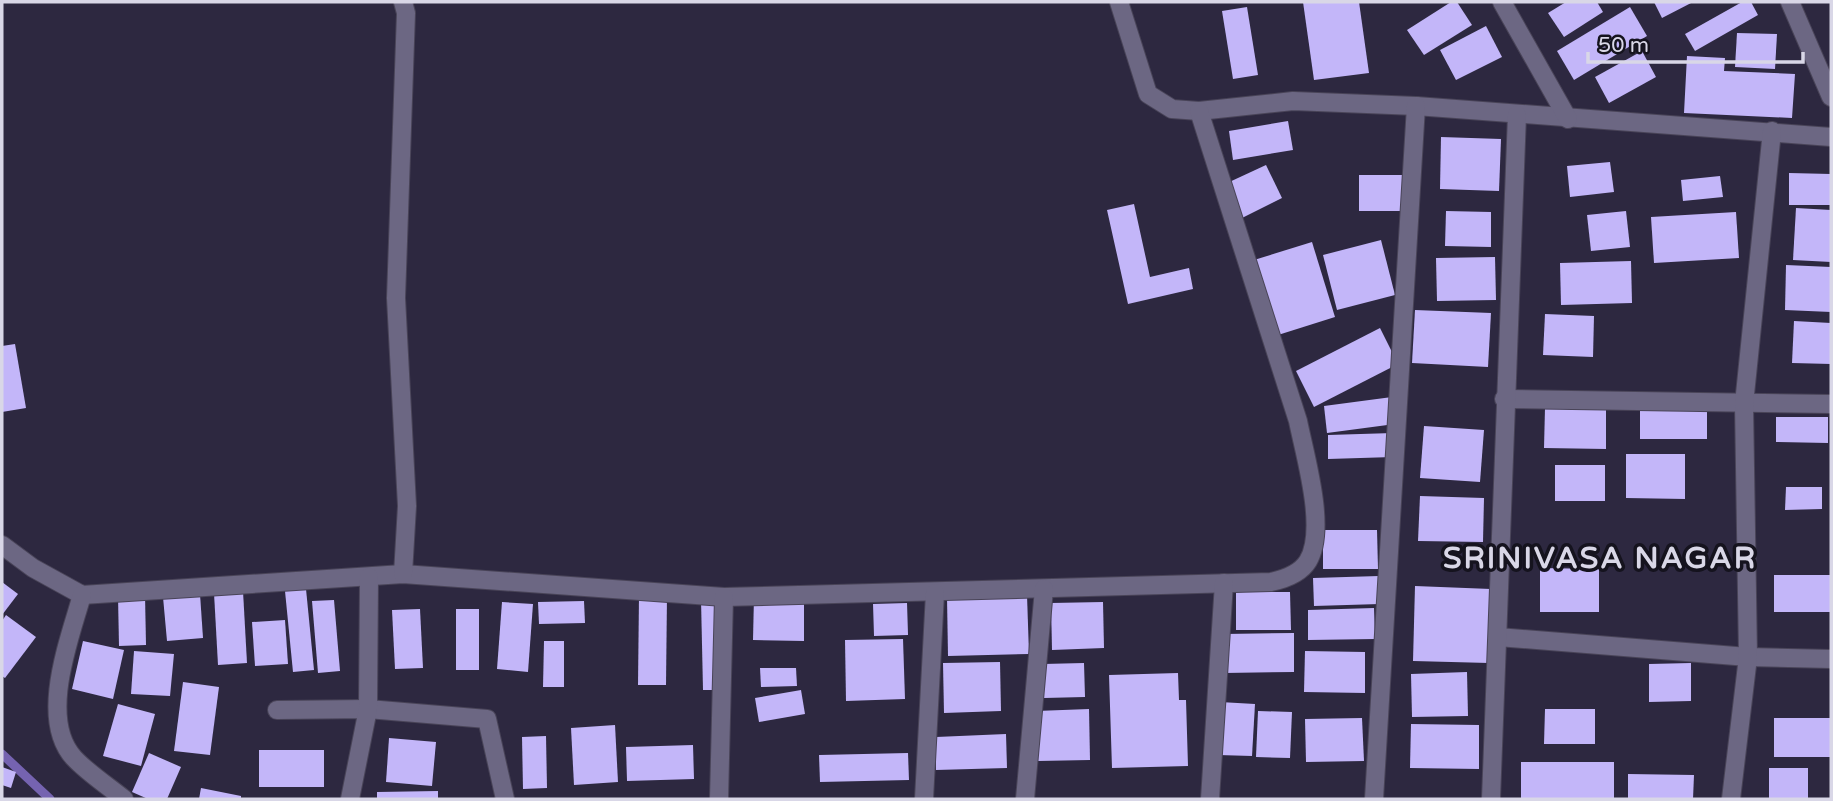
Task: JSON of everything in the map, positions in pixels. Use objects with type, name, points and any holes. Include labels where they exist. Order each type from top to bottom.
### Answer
[{"type":"street","points":[[402,574],[407,506],[396,298],[406,13],[403,2]]},
{"type":"street","points":[[1119,2],[1147,94],[1172,109],[1199,111],[1293,101],[1416,106],[1831,137]]},
{"type":"street","points":[[1502,2],[1568,119]]},
{"type":"street","points":[[1790,2],[1831,97]]},
{"type":"street","points":[[1374,799],[1416,106]]},
{"type":"street","points":[[2,545],[33,568],[82,596],[402,574],[724,597],[1271,582],[1287,578],[1308,562],[1315,530],[1308,470],[1297,421],[1199,111]]},
{"type":"street","points":[[1491,799],[1504,399],[1517,115]]},
{"type":"street","points":[[1731,799],[1748,657],[1744,404],[1772,131]]},
{"type":"street","points":[[1504,399],[1831,404]]},
{"type":"street","points":[[350,799],[368,709],[369,577]]},
{"type":"street","points":[[1210,799],[1224,583]]},
{"type":"street","points":[[1025,799],[1044,589]]},
{"type":"street","points":[[924,799],[935,593]]},
{"type":"street","points":[[82,596],[60,671],[58,717],[72,756],[124,799]]},
{"type":"street","points":[[719,799],[724,597]]},
{"type":"street","points":[[1498,637],[1748,657],[1831,659]]},
{"type":"street","points":[[277,710],[368,709],[487,719],[505,799]]},
{"type":"building","points":[[1303,2],[1359,2],[1369,73],[1314,80]]},
{"type":"building","points":[[1451,2],[1457,2],[1472,25],[1424,55],[1407,30]]},
{"type":"building","points":[[1566,2],[1597,2],[1603,12],[1564,37],[1548,13]]},
{"type":"building","points":[[1654,2],[1693,2],[1662,18]]},
{"type":"building","points":[[1742,2],[1751,2],[1758,15],[1695,51],[1685,34]]},
{"type":"building","points":[[1247,7],[1258,75],[1233,79],[1222,11]]},
{"type":"building","points":[[1630,7],[1647,36],[1574,80],[1557,51]]},
{"type":"building","points":[[1486,26],[1502,57],[1456,80],[1440,50]]},
{"type":"building","points":[[1737,33],[1777,34],[1775,69],[1735,67]]},
{"type":"building","points":[[1642,51],[1656,77],[1609,103],[1595,77]]},
{"type":"building","points":[[1687,56],[1725,58],[1724,71],[1795,74],[1792,118],[1684,113]]},
{"type":"building","points":[[1288,121],[1293,150],[1233,160],[1229,131]]},
{"type":"building","points":[[1441,137],[1501,139],[1499,191],[1440,189]]},
{"type":"building","points":[[1610,162],[1614,192],[1570,197],[1567,166]]},
{"type":"building","points":[[1266,165],[1282,198],[1242,218],[1225,184]]},
{"type":"building","points":[[1789,173],[1831,174],[1831,205],[1789,205]]},
{"type":"building","points":[[1359,175],[1403,175],[1403,211],[1359,211]]},
{"type":"building","points":[[1720,176],[1723,197],[1683,201],[1681,180]]},
{"type":"building","points":[[1134,204],[1150,277],[1189,268],[1193,289],[1128,304],[1107,210]]},
{"type":"building","points":[[1796,208],[1831,210],[1831,262],[1793,260]]},
{"type":"building","points":[[1446,211],[1491,212],[1491,247],[1445,246]]},
{"type":"building","points":[[1626,211],[1630,247],[1591,251],[1587,215]]},
{"type":"building","points":[[1736,212],[1739,258],[1654,263],[1651,217]]},
{"type":"building","points":[[1381,240],[1395,295],[1337,310],[1323,255]]},
{"type":"building","points":[[1312,242],[1335,317],[1278,335],[1254,260]]},
{"type":"building","points":[[1495,257],[1496,300],[1437,301],[1436,258]]},
{"type":"building","points":[[1631,261],[1632,303],[1561,305],[1560,263]]},
{"type":"building","points":[[1786,265],[1831,267],[1831,312],[1785,310]]},
{"type":"building","points":[[1415,310],[1491,313],[1488,367],[1412,363]]},
{"type":"building","points":[[1545,314],[1594,316],[1593,357],[1543,355]]},
{"type":"building","points":[[1794,321],[1831,323],[1831,364],[1792,363]]},
{"type":"building","points":[[1380,328],[1398,364],[1314,407],[1296,371]]},
{"type":"building","points":[[15,344],[26,408],[2,412],[2,346]]},
{"type":"building","points":[[1392,397],[1395,424],[1327,433],[1324,406]]},
{"type":"building","points":[[1545,408],[1606,409],[1606,449],[1544,448]]},
{"type":"building","points":[[1640,411],[1707,411],[1707,439],[1640,439]]},
{"type":"building","points":[[1776,417],[1828,417],[1828,443],[1776,442]]},
{"type":"building","points":[[1424,426],[1484,430],[1480,482],[1420,478]]},
{"type":"building","points":[[1393,433],[1393,457],[1328,459],[1328,435]]},
{"type":"building","points":[[1626,454],[1685,454],[1685,499],[1626,498]]},
{"type":"building","points":[[1555,465],[1605,465],[1605,501],[1555,501]]},
{"type":"building","points":[[1786,487],[1822,487],[1822,509],[1785,510]]},
{"type":"building","points":[[1420,496],[1484,498],[1483,542],[1418,541]]},
{"type":"building","points":[[1323,530],[1377,530],[1378,569],[1323,569]]},
{"type":"building","points":[[1540,568],[1599,569],[1599,612],[1540,612]]},
{"type":"building","points":[[1774,575],[1831,575],[1831,612],[1774,612]]},
{"type":"building","points":[[1379,576],[1380,604],[1314,606],[1313,578]]},
{"type":"building","points":[[2,582],[18,594],[2,615]]},
{"type":"building","points":[[1415,586],[1491,589],[1489,663],[1413,661]]},
{"type":"building","points":[[306,589],[314,670],[293,672],[285,591]]},
{"type":"building","points":[[243,591],[247,663],[218,665],[214,593]]},
{"type":"building","points":[[1236,592],[1290,592],[1291,630],[1236,630]]},
{"type":"building","points":[[200,594],[203,638],[167,641],[163,597]]},
{"type":"building","points":[[145,595],[146,645],[119,646],[118,596]]},
{"type":"building","points":[[639,595],[667,595],[666,685],[638,685]]},
{"type":"building","points":[[1027,595],[1029,654],[948,656],[947,597]]},
{"type":"building","points":[[754,596],[804,597],[804,641],[753,640]]},
{"type":"building","points":[[720,598],[721,690],[703,690],[701,599]]},
{"type":"building","points":[[334,600],[340,671],[318,673],[312,601]]},
{"type":"building","points":[[584,601],[585,623],[539,624],[538,602]]},
{"type":"building","points":[[502,602],[533,604],[528,672],[497,669]]},
{"type":"building","points":[[1103,602],[1104,648],[1052,650],[1051,603]]},
{"type":"building","points":[[907,603],[908,635],[874,636],[873,604]]},
{"type":"building","points":[[1374,608],[1375,639],[1308,640],[1308,610]]},
{"type":"building","points":[[420,609],[423,668],[395,669],[392,610]]},
{"type":"building","points":[[456,609],[479,609],[479,670],[456,670]]},
{"type":"building","points":[[6,615],[36,637],[5,678],[2,676],[2,621]]},
{"type":"building","points":[[285,620],[288,664],[255,666],[252,622]]},
{"type":"building","points":[[1294,633],[1294,672],[1224,673],[1224,634]]},
{"type":"building","points":[[903,639],[905,699],[846,701],[845,640]]},
{"type":"building","points":[[83,641],[124,650],[113,699],[72,689]]},
{"type":"building","points":[[544,641],[564,641],[564,687],[543,687]]},
{"type":"building","points":[[134,651],[174,654],[170,696],[131,694]]},
{"type":"building","points":[[1305,651],[1365,652],[1365,693],[1304,692]]},
{"type":"building","points":[[1000,662],[1001,711],[944,713],[943,663]]},
{"type":"building","points":[[1084,663],[1085,697],[1044,698],[1043,664]]},
{"type":"building","points":[[1691,663],[1691,701],[1649,702],[1649,664]]},
{"type":"building","points":[[760,668],[796,668],[797,686],[761,687]]},
{"type":"building","points":[[1467,672],[1468,716],[1412,717],[1411,674]]},
{"type":"building","points":[[1178,673],[1179,700],[1186,700],[1188,766],[1112,768],[1109,675]]},
{"type":"building","points":[[183,682],[219,687],[210,755],[174,751]]},
{"type":"building","points":[[801,690],[805,714],[759,722],[755,698]]},
{"type":"building","points":[[1220,702],[1255,704],[1252,756],[1218,755]]},
{"type":"building","points":[[118,704],[155,714],[141,766],[103,756]]},
{"type":"building","points":[[1089,709],[1090,760],[1038,761],[1036,711]]},
{"type":"building","points":[[1545,709],[1595,709],[1595,744],[1544,744]]},
{"type":"building","points":[[1258,711],[1292,712],[1290,758],[1256,757]]},
{"type":"building","points":[[1362,718],[1364,761],[1306,762],[1305,719]]},
{"type":"building","points":[[1774,718],[1831,718],[1831,757],[1774,757]]},
{"type":"building","points":[[1411,724],[1479,725],[1479,769],[1410,768]]},
{"type":"building","points":[[615,725],[618,782],[574,785],[571,728]]},
{"type":"building","points":[[1006,734],[1007,768],[936,770],[936,737]]},
{"type":"building","points":[[546,736],[547,788],[523,789],[522,737]]},
{"type":"building","points":[[389,738],[436,742],[432,786],[386,782]]},
{"type":"building","points":[[693,745],[694,779],[627,781],[626,747]]},
{"type":"building","points":[[259,750],[324,750],[324,787],[259,787]]},
{"type":"building","points":[[149,753],[181,767],[167,799],[148,799],[132,792]]},
{"type":"building","points":[[908,753],[909,780],[820,782],[819,755]]},
{"type":"building","points":[[1521,762],[1614,762],[1614,799],[1521,799]]},
{"type":"building","points":[[2,767],[16,772],[11,788],[2,785]]},
{"type":"building","points":[[1769,768],[1808,768],[1808,799],[1769,799]]},
{"type":"building","points":[[1628,774],[1694,775],[1693,799],[1628,799]]},
{"type":"building","points":[[201,788],[241,796],[241,799],[199,799]]},
{"type":"building","points":[[438,791],[438,799],[377,799],[377,792]]},
{"type":"waterway","points":[[2,754],[50,799]]},
{"type":"district","name":"SRINIVASA NAGAR","points":[[1600,558]]}]
